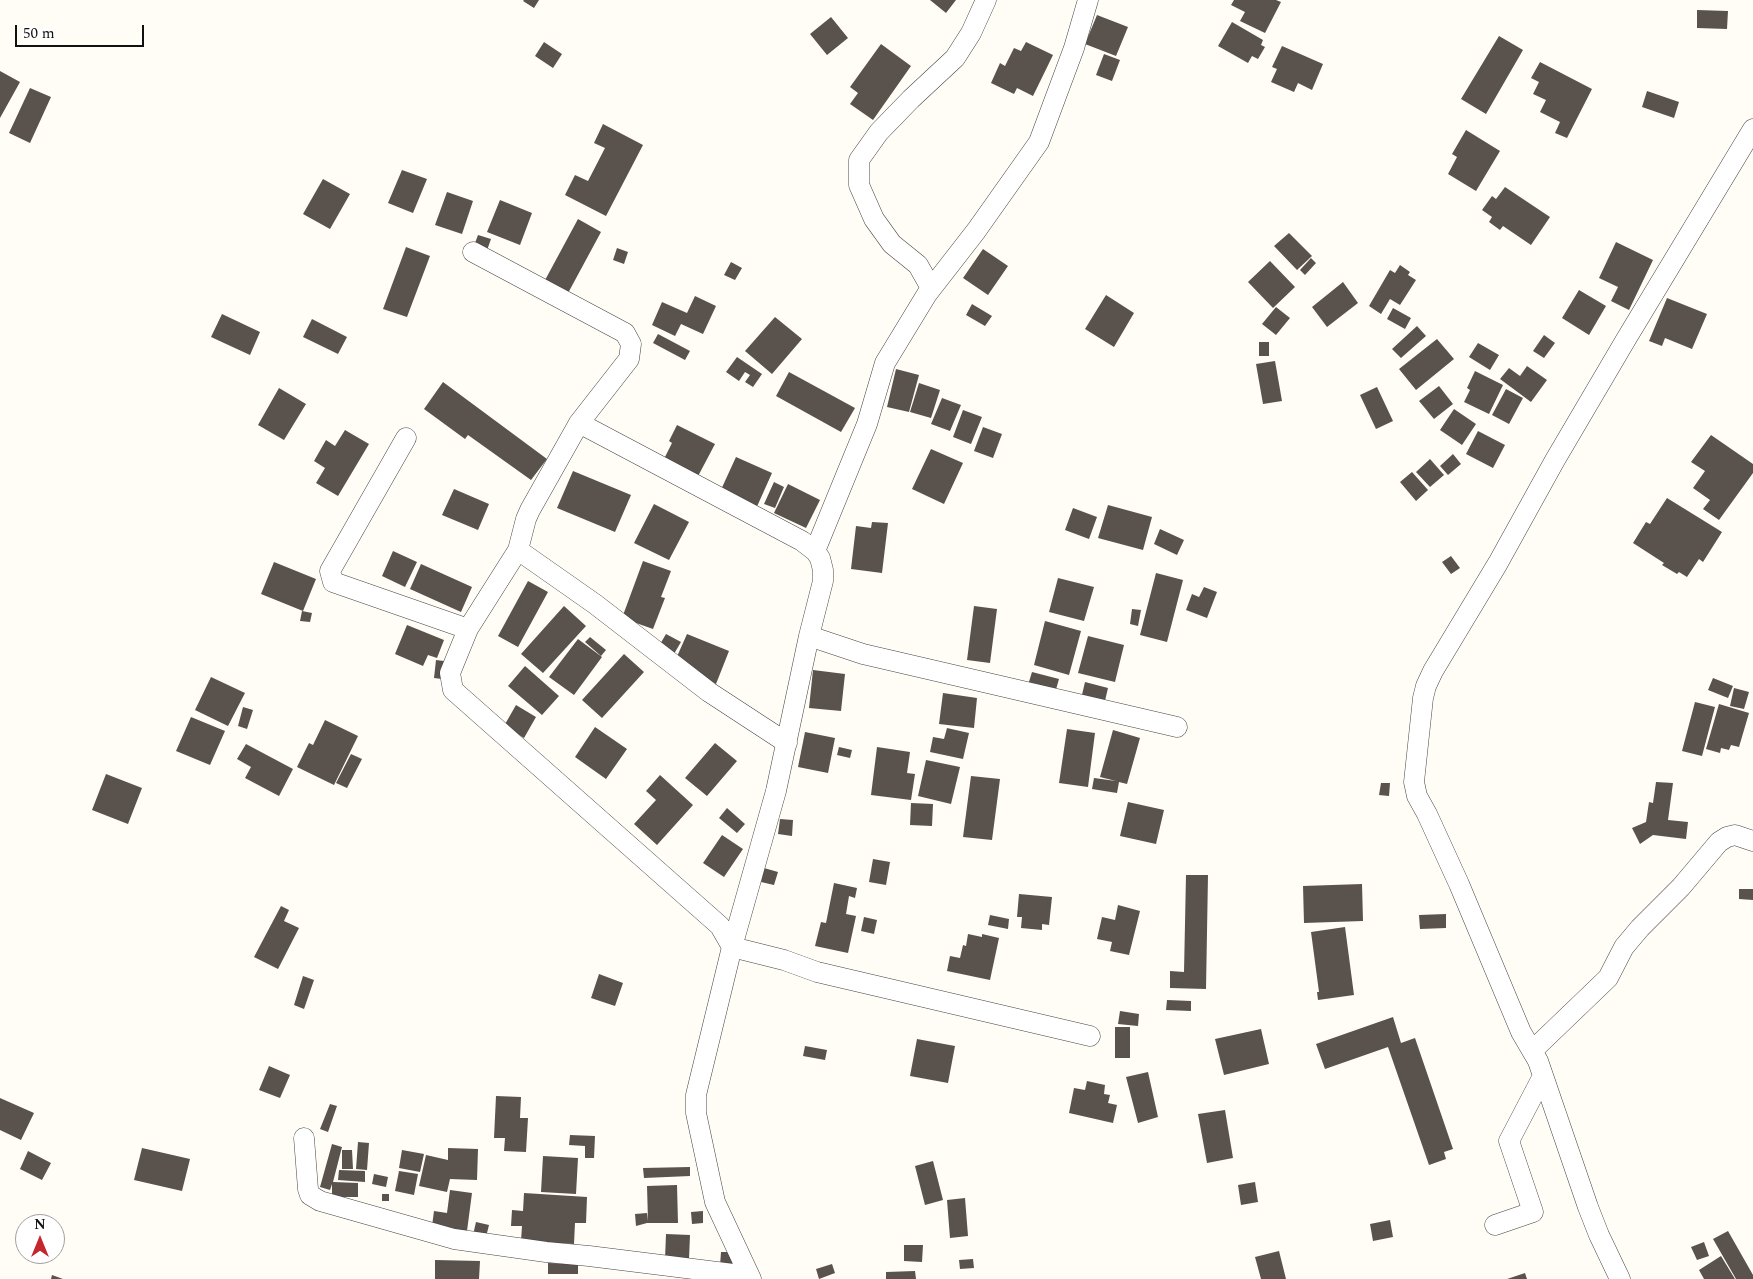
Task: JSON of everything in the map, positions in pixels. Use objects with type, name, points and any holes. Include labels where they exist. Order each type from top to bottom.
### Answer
[{"type":"street","points":[[931,288],[918,266],[892,244],[874,219],[859,185],[859,160],[879,132],[955,58],[986,0]]},
{"type":"street","points":[[815,551],[867,424],[885,363],[931,288],[976,230],[1039,142],[1074,48],[1088,0]]},
{"type":"street","points":[[1620,1279],[1599,1236],[1533,1050],[1521,1032],[1459,884],[1417,796],[1414,782],[1426,686],[1433,671],[1498,563],[1620,350],[1753,129]]},
{"type":"street","points":[[473,252],[625,333],[631,344],[629,359],[579,423],[526,519],[518,550],[468,629],[450,673],[453,690],[720,926],[732,947],[784,960],[818,972],[1090,1036]]},
{"type":"street","points":[[579,423],[802,541],[815,551],[822,564],[823,582],[809,636],[776,792],[732,947],[696,1095],[696,1113],[715,1202],[750,1278]]},
{"type":"street","points":[[406,438],[330,571],[333,582],[468,629]]},
{"type":"street","points":[[518,550],[595,604],[709,692],[787,743]]},
{"type":"street","points":[[809,636],[863,654],[1177,727]]},
{"type":"street","points":[[1533,1050],[1608,978],[1624,947],[1681,887],[1719,842],[1726,836],[1735,835],[1753,841]]},
{"type":"street","points":[[1495,1225],[1533,1212],[1509,1141],[1543,1076]]},
{"type":"street","points":[[304,1138],[308,1189],[310,1195],[320,1201],[454,1239],[750,1278]]},
{"type":"building","points":[[524,0],[539,0],[534,8]]},
{"type":"building","points":[[930,0],[956,0],[946,13]]},
{"type":"building","points":[[1234,0],[1276,0],[1281,2],[1265,33],[1240,21],[1245,12],[1231,5]]},
{"type":"building","points":[[1697,10],[1728,11],[1727,29],[1697,28]]},
{"type":"building","points":[[1097,15],[1128,27],[1116,56],[1085,44]]},
{"type":"building","points":[[831,17],[848,38],[827,55],[810,34]]},
{"type":"building","points":[[1232,22],[1263,40],[1261,45],[1265,47],[1258,59],[1252,56],[1248,63],[1218,46]]},
{"type":"building","points":[[1499,36],[1523,50],[1486,114],[1461,99]]},
{"type":"building","points":[[544,42],[562,54],[553,68],[535,56]]},
{"type":"building","points":[[1026,42],[1053,55],[1033,96],[1017,88],[1014,94],[991,83],[1000,63],[1005,66],[1014,48],[1021,51]]},
{"type":"building","points":[[881,44],[911,66],[873,120],[850,104],[858,93],[850,87]]},
{"type":"building","points":[[1282,46],[1323,64],[1312,90],[1298,83],[1294,92],[1271,82],[1277,69],[1272,67]]},
{"type":"building","points":[[1104,54],[1120,60],[1112,81],[1096,75]]},
{"type":"building","points":[[1540,62],[1592,89],[1567,138],[1555,133],[1560,122],[1540,112],[1546,100],[1533,94],[1539,82],[1531,78]]},
{"type":"building","points":[[0,71],[20,82],[0,118]]},
{"type":"building","points":[[30,88],[51,97],[30,143],[9,133]]},
{"type":"building","points":[[1647,91],[1679,102],[1674,118],[1642,107]]},
{"type":"building","points":[[603,124],[643,145],[606,216],[565,195],[575,175],[588,181],[605,148],[594,143]]},
{"type":"building","points":[[1466,130],[1500,151],[1476,191],[1448,174],[1457,157],[1452,154]]},
{"type":"building","points":[[402,170],[427,179],[413,213],[388,203]]},
{"type":"building","points":[[323,179],[350,194],[330,229],[303,214]]},
{"type":"building","points":[[1505,187],[1550,217],[1531,245],[1503,226],[1500,230],[1489,222],[1492,217],[1482,210],[1492,196],[1496,199]]},
{"type":"building","points":[[447,192],[473,201],[462,234],[435,225]]},
{"type":"building","points":[[500,200],[532,213],[520,245],[487,232]]},
{"type":"building","points":[[578,219],[601,232],[567,295],[544,282]]},
{"type":"building","points":[[1289,233],[1312,256],[1297,270],[1274,246]]},
{"type":"building","points":[[478,235],[491,239],[485,256],[472,251]]},
{"type":"building","points":[[1616,242],[1653,260],[1629,310],[1611,301],[1618,287],[1599,278]]},
{"type":"building","points":[[406,247],[430,256],[407,317],[383,309]]},
{"type":"building","points":[[617,248],[628,252],[624,264],[613,260]]},
{"type":"building","points":[[983,249],[1008,266],[988,295],[963,278]]},
{"type":"building","points":[[1311,258],[1316,263],[1305,275],[1300,270]]},
{"type":"building","points":[[1270,261],[1295,287],[1273,308],[1248,282]]},
{"type":"building","points":[[731,262],[742,268],[735,280],[724,275]]},
{"type":"building","points":[[1400,265],[1410,272],[1408,275],[1416,280],[1400,305],[1390,299],[1381,314],[1369,306],[1390,270],[1395,273]]},
{"type":"building","points":[[1343,282],[1358,303],[1327,327],[1312,307]]},
{"type":"building","points":[[1579,290],[1606,306],[1589,335],[1562,318]]},
{"type":"building","points":[[1106,295],[1134,313],[1114,347],[1085,329]]},
{"type":"building","points":[[695,296],[716,306],[703,334],[681,324],[675,336],[652,325],[662,302],[687,313]]},
{"type":"building","points":[[1667,298],[1707,314],[1692,349],[1665,338],[1662,346],[1649,341]]},
{"type":"building","points":[[972,304],[992,316],[985,326],[966,315]]},
{"type":"building","points":[[1276,307],[1290,318],[1276,335],[1262,324]]},
{"type":"building","points":[[1393,308],[1411,318],[1405,329],[1387,319]]},
{"type":"building","points":[[222,314],[260,332],[250,355],[211,337]]},
{"type":"building","points":[[775,317],[802,339],[772,374],[745,351]]},
{"type":"building","points":[[312,319],[347,337],[338,354],[303,337]]},
{"type":"building","points":[[1417,326],[1426,336],[1401,358],[1392,349]]},
{"type":"building","points":[[658,334],[690,351],[685,360],[653,343]]},
{"type":"building","points":[[1544,335],[1555,343],[1544,358],[1533,351]]},
{"type":"building","points":[[1437,339],[1454,359],[1416,390],[1399,369]]},
{"type":"building","points":[[1259,342],[1269,342],[1269,356],[1259,356]]},
{"type":"building","points":[[1478,343],[1499,355],[1490,370],[1469,357]]},
{"type":"building","points":[[737,357],[762,374],[753,387],[745,382],[750,375],[745,372],[739,381],[726,372]]},
{"type":"building","points":[[1275,361],[1282,401],[1263,404],[1256,364]]},
{"type":"building","points":[[1527,366],[1547,380],[1531,402],[1500,379],[1509,368],[1520,376]]},
{"type":"building","points":[[896,369],[919,375],[909,412],[887,407]]},
{"type":"building","points":[[1475,371],[1503,385],[1489,414],[1464,402],[1470,390],[1467,388]]},
{"type":"building","points":[[789,372],[855,408],[841,432],[776,396]]},
{"type":"building","points":[[443,382],[547,459],[531,480],[468,435],[465,439],[424,409]]},
{"type":"building","points":[[919,383],[940,390],[931,418],[910,412]]},
{"type":"building","points":[[1439,386],[1453,404],[1434,419],[1419,401]]},
{"type":"building","points":[[1377,387],[1393,421],[1376,429],[1360,395]]},
{"type":"building","points":[[279,388],[306,404],[284,440],[258,425]]},
{"type":"building","points":[[1506,389],[1523,398],[1509,424],[1492,415]]},
{"type":"building","points":[[942,398],[961,405],[950,431],[931,424]]},
{"type":"building","points":[[1454,409],[1476,424],[1462,445],[1440,430]]},
{"type":"building","points":[[963,410],[982,417],[971,444],[953,437]]},
{"type":"building","points":[[677,425],[715,444],[696,480],[662,463],[672,443],[669,441]]},
{"type":"building","points":[[983,427],[1002,434],[993,458],[974,451]]},
{"type":"building","points":[[345,430],[369,444],[338,496],[316,483],[325,468],[314,461],[326,440],[335,446]]},
{"type":"building","points":[[1478,431],[1505,445],[1493,468],[1466,454]]},
{"type":"building","points":[[1711,435],[1753,464],[1753,473],[1719,520],[1703,509],[1710,500],[1693,488],[1705,471],[1691,462]]},
{"type":"building","points":[[931,449],[963,463],[944,504],[912,489]]},
{"type":"building","points":[[1453,454],[1461,464],[1448,475],[1440,466]]},
{"type":"building","points":[[736,457],[772,473],[755,511],[719,494]]},
{"type":"building","points":[[1430,459],[1444,475],[1430,487],[1416,472]]},
{"type":"building","points":[[573,471],[631,495],[615,532],[557,508]]},
{"type":"building","points":[[1412,472],[1428,490],[1416,501],[1400,482]]},
{"type":"building","points":[[774,482],[784,487],[775,508],[764,504]]},
{"type":"building","points":[[788,484],[820,500],[806,528],[774,513]]},
{"type":"building","points":[[454,489],[489,504],[478,530],[442,515]]},
{"type":"building","points":[[1667,498],[1722,532],[1703,562],[1699,559],[1687,577],[1679,572],[1677,574],[1662,565],[1664,563],[1633,543],[1646,522],[1650,524]]},
{"type":"building","points":[[654,504],[689,522],[669,560],[634,543]]},
{"type":"building","points":[[1108,505],[1152,517],[1143,550],[1098,538]]},
{"type":"building","points":[[1073,508],[1097,517],[1089,539],[1065,530]]},
{"type":"building","points":[[872,522],[888,523],[882,573],[851,569],[856,526],[871,528]]},
{"type":"building","points":[[1160,529],[1184,540],[1177,555],[1154,544]]},
{"type":"building","points":[[393,551],[417,562],[405,587],[382,576]]},
{"type":"building","points":[[1451,556],[1460,568],[1451,574],[1442,562]]},
{"type":"building","points":[[643,561],[671,571],[661,597],[665,598],[653,629],[622,618]]},
{"type":"building","points":[[274,562],[316,579],[303,611],[261,594]]},
{"type":"building","points":[[421,564],[472,587],[461,612],[410,589]]},
{"type":"building","points":[[1156,573],[1183,580],[1167,642],[1140,635]]},
{"type":"building","points":[[1058,578],[1094,587],[1084,621],[1049,612]]},
{"type":"building","points":[[528,581],[548,592],[518,647],[498,636]]},
{"type":"building","points":[[1204,587],[1217,592],[1207,618],[1186,610],[1192,594],[1199,597]]},
{"type":"building","points":[[564,606],[586,626],[543,673],[521,654]]},
{"type":"building","points":[[974,606],[997,609],[990,663],[967,660]]},
{"type":"building","points":[[1132,609],[1141,610],[1138,626],[1130,624]]},
{"type":"building","points":[[302,611],[312,613],[310,622],[300,621]]},
{"type":"building","points":[[1045,621],[1081,631],[1069,675],[1034,665]]},
{"type":"building","points":[[407,625],[444,640],[437,658],[428,655],[423,666],[395,654]]},
{"type":"building","points":[[666,634],[681,642],[671,659],[656,651]]},
{"type":"building","points":[[687,634],[729,651],[716,684],[692,674],[675,661]]},
{"type":"building","points":[[1088,636],[1124,645],[1115,682],[1078,673]]},
{"type":"building","points":[[590,637],[606,650],[601,656],[585,642]]},
{"type":"building","points":[[578,639],[602,657],[574,695],[549,677]]},
{"type":"building","points":[[624,654],[644,672],[602,718],[582,700]]},
{"type":"building","points":[[436,660],[452,662],[450,680],[434,678]]},
{"type":"building","points":[[525,666],[559,696],[542,715],[508,686]]},
{"type":"building","points":[[813,670],[845,674],[841,711],[809,708]]},
{"type":"building","points":[[1032,672],[1059,679],[1055,693],[1028,685]]},
{"type":"building","points":[[211,677],[245,693],[228,726],[195,710]]},
{"type":"building","points":[[1713,678],[1733,686],[1728,698],[1708,690]]},
{"type":"building","points":[[1085,682],[1108,688],[1104,705],[1081,699]]},
{"type":"building","points":[[1734,688],[1749,692],[1744,709],[1730,706]]},
{"type":"building","points":[[943,693],[977,698],[974,728],[939,724]]},
{"type":"building","points":[[1695,702],[1715,707],[1702,756],[1682,751]]},
{"type":"building","points":[[1719,704],[1749,713],[1739,747],[1731,745],[1729,750],[1721,748],[1720,753],[1706,749]]},
{"type":"building","points":[[516,705],[536,717],[524,738],[504,726]]},
{"type":"building","points":[[243,707],[253,710],[247,729],[238,726]]},
{"type":"building","points":[[191,717],[225,731],[210,765],[176,751]]},
{"type":"building","points":[[325,720],[358,736],[334,785],[297,767],[309,743],[313,745]]},
{"type":"building","points":[[595,727],[627,749],[606,779],[575,757]]},
{"type":"building","points":[[947,728],[969,733],[963,759],[930,752],[933,737],[944,739]]},
{"type":"building","points":[[1067,729],[1095,733],[1088,787],[1059,783]]},
{"type":"building","points":[[1113,730],[1140,738],[1127,784],[1119,782],[1117,793],[1092,789],[1094,778],[1116,781],[1100,777]]},
{"type":"building","points":[[805,732],[835,738],[828,773],[798,767]]},
{"type":"building","points":[[715,743],[737,761],[707,796],[685,778]]},
{"type":"building","points":[[246,744],[293,769],[279,796],[245,778],[251,767],[237,759]]},
{"type":"building","points":[[839,747],[852,750],[850,758],[837,755]]},
{"type":"building","points":[[877,747],[910,752],[907,773],[915,774],[911,800],[871,795]]},
{"type":"building","points":[[351,754],[362,759],[347,788],[336,783]]},
{"type":"building","points":[[926,760],[960,767],[951,804],[918,796]]},
{"type":"building","points":[[106,774],[142,788],[128,824],[92,810]]},
{"type":"building","points":[[660,775],[693,805],[657,845],[634,824],[656,800],[646,791]]},
{"type":"building","points":[[971,776],[1000,779],[992,840],[963,837]]},
{"type":"building","points":[[1656,782],[1673,783],[1668,820],[1688,822],[1686,839],[1653,835],[1640,844],[1632,828],[1646,822],[1649,802],[1653,803]]},
{"type":"building","points":[[1381,783],[1390,783],[1389,796],[1379,795]]},
{"type":"building","points":[[1128,802],[1164,810],[1156,844],[1120,836]]},
{"type":"building","points":[[911,803],[933,804],[932,826],[910,825]]},
{"type":"building","points":[[727,808],[745,824],[737,833],[719,818]]},
{"type":"building","points":[[780,819],[793,820],[792,836],[778,834]]},
{"type":"building","points":[[722,835],[743,849],[724,877],[703,863]]},
{"type":"building","points":[[873,859],[890,862],[886,885],[869,882]]},
{"type":"building","points":[[764,868],[778,872],[774,885],[761,882]]},
{"type":"building","points":[[1186,875],[1208,875],[1206,989],[1170,988],[1170,971],[1184,972]]},
{"type":"building","points":[[834,883],[857,888],[855,898],[849,896],[846,914],[856,916],[848,953],[815,946],[821,922],[826,923]]},
{"type":"building","points":[[1362,884],[1363,921],[1304,923],[1303,886]]},
{"type":"building","points":[[1739,889],[1753,889],[1753,900],[1739,899]]},
{"type":"building","points":[[1019,894],[1052,897],[1049,925],[1042,924],[1042,930],[1021,928],[1022,917],[1017,917]]},
{"type":"building","points":[[1118,905],[1140,911],[1129,955],[1110,951],[1112,942],[1097,939],[1102,917],[1115,920]]},
{"type":"building","points":[[281,906],[289,910],[284,921],[299,928],[278,969],[254,957]]},
{"type":"building","points":[[1446,914],[1446,928],[1420,929],[1419,915]]},
{"type":"building","points":[[990,915],[1009,919],[1008,929],[988,925]]},
{"type":"building","points":[[864,917],[877,920],[874,934],[861,931]]},
{"type":"building","points":[[1345,927],[1354,995],[1318,1000],[1317,992],[1319,992],[1311,932]]},
{"type":"building","points":[[968,934],[982,937],[982,934],[999,938],[990,980],[947,971],[950,956],[960,958],[963,945],[966,946]]},
{"type":"building","points":[[599,974],[623,983],[615,1006],[591,998]]},
{"type":"building","points":[[303,976],[314,980],[304,1009],[294,1005]]},
{"type":"building","points":[[1167,1000],[1191,1001],[1191,1011],[1166,1010]]},
{"type":"building","points":[[1120,1011],[1139,1014],[1138,1026],[1118,1024]]},
{"type":"building","points":[[1393,1017],[1401,1043],[1415,1038],[1453,1149],[1444,1152],[1446,1159],[1429,1165],[1388,1047],[1325,1069],[1316,1044]]},
{"type":"building","points":[[1115,1027],[1130,1027],[1130,1058],[1115,1058]]},
{"type":"building","points":[[1261,1029],[1269,1064],[1224,1075],[1215,1039]]},
{"type":"building","points":[[917,1039],[955,1046],[948,1083],[910,1076]]},
{"type":"building","points":[[805,1046],[827,1050],[825,1060],[803,1056]]},
{"type":"building","points":[[269,1066],[290,1075],[280,1098],[259,1090]]},
{"type":"building","points":[[1148,1072],[1158,1117],[1138,1123],[1126,1077]]},
{"type":"building","points":[[1087,1081],[1105,1085],[1104,1094],[1110,1095],[1108,1103],[1117,1105],[1113,1123],[1069,1113],[1074,1088],[1085,1090]]},
{"type":"building","points":[[496,1096],[521,1097],[520,1118],[528,1118],[526,1152],[504,1151],[505,1138],[494,1138]]},
{"type":"building","points":[[0,1098],[34,1113],[21,1140],[0,1130]]},
{"type":"building","points":[[330,1104],[337,1106],[328,1132],[320,1129]]},
{"type":"building","points":[[1225,1110],[1233,1158],[1207,1163],[1198,1114]]},
{"type":"building","points":[[570,1135],[595,1136],[594,1158],[585,1158],[585,1146],[569,1145]]},
{"type":"building","points":[[358,1142],[369,1143],[367,1170],[356,1169]]},
{"type":"building","points":[[332,1144],[342,1147],[333,1182],[358,1183],[358,1197],[332,1197],[332,1184],[330,1190],[320,1187]]},
{"type":"building","points":[[142,1148],[190,1159],[182,1191],[134,1180]]},
{"type":"building","points":[[448,1148],[478,1149],[477,1180],[450,1179],[447,1192],[419,1186],[426,1155],[448,1160]]},
{"type":"building","points":[[342,1150],[352,1150],[353,1169],[342,1169]]},
{"type":"building","points":[[402,1150],[424,1154],[420,1172],[399,1168]]},
{"type":"building","points":[[28,1151],[51,1163],[42,1180],[20,1169]]},
{"type":"building","points":[[543,1156],[578,1158],[576,1194],[541,1192]]},
{"type":"building","points":[[933,1161],[943,1200],[925,1205],[915,1166]]},
{"type":"building","points":[[690,1167],[690,1176],[644,1178],[643,1168]]},
{"type":"building","points":[[339,1170],[365,1171],[365,1182],[338,1180]]},
{"type":"building","points":[[399,1171],[418,1174],[414,1195],[395,1191]]},
{"type":"building","points":[[374,1174],[388,1177],[386,1187],[372,1184]]},
{"type":"building","points":[[1255,1182],[1258,1202],[1241,1205],[1238,1185]]},
{"type":"building","points":[[677,1185],[678,1223],[647,1223],[636,1226],[635,1214],[647,1213],[648,1221],[647,1186]]},
{"type":"building","points":[[450,1190],[472,1193],[467,1231],[432,1226],[434,1211],[447,1213]]},
{"type":"building","points":[[524,1193],[587,1197],[586,1223],[575,1223],[574,1244],[521,1241],[522,1226],[511,1226],[512,1210],[523,1211]]},
{"type":"building","points":[[382,1194],[389,1194],[389,1201],[382,1201]]},
{"type":"building","points":[[965,1198],[968,1236],[950,1238],[947,1200]]},
{"type":"building","points":[[703,1211],[703,1223],[692,1224],[691,1212]]},
{"type":"building","points":[[1390,1220],[1393,1237],[1373,1241],[1370,1224]]},
{"type":"building","points":[[476,1222],[489,1225],[486,1237],[473,1235]]},
{"type":"building","points":[[1728,1231],[1753,1275],[1753,1279],[1736,1279],[1713,1239]]},
{"type":"building","points":[[666,1234],[690,1235],[689,1259],[665,1259]]},
{"type":"building","points":[[1704,1242],[1709,1256],[1697,1260],[1691,1247]]},
{"type":"building","points":[[904,1245],[923,1245],[922,1262],[904,1261]]},
{"type":"building","points":[[1279,1251],[1286,1279],[1261,1279],[1255,1257]]},
{"type":"building","points":[[721,1252],[733,1252],[732,1266],[720,1266]]},
{"type":"building","points":[[1721,1256],[1735,1279],[1704,1279],[1699,1270]]},
{"type":"building","points":[[973,1259],[974,1268],[960,1269],[959,1260]]},
{"type":"building","points":[[435,1260],[480,1261],[479,1279],[435,1279]]},
{"type":"building","points":[[548,1263],[578,1264],[578,1274],[548,1274]]},
{"type":"building","points":[[832,1264],[835,1273],[819,1279],[816,1269]]},
{"type":"building","points":[[915,1271],[916,1279],[886,1279],[886,1272]]},
{"type":"building","points":[[1525,1273],[1527,1279],[1507,1279]]},
{"type":"building","points":[[52,1275],[63,1279],[51,1279]]}]
